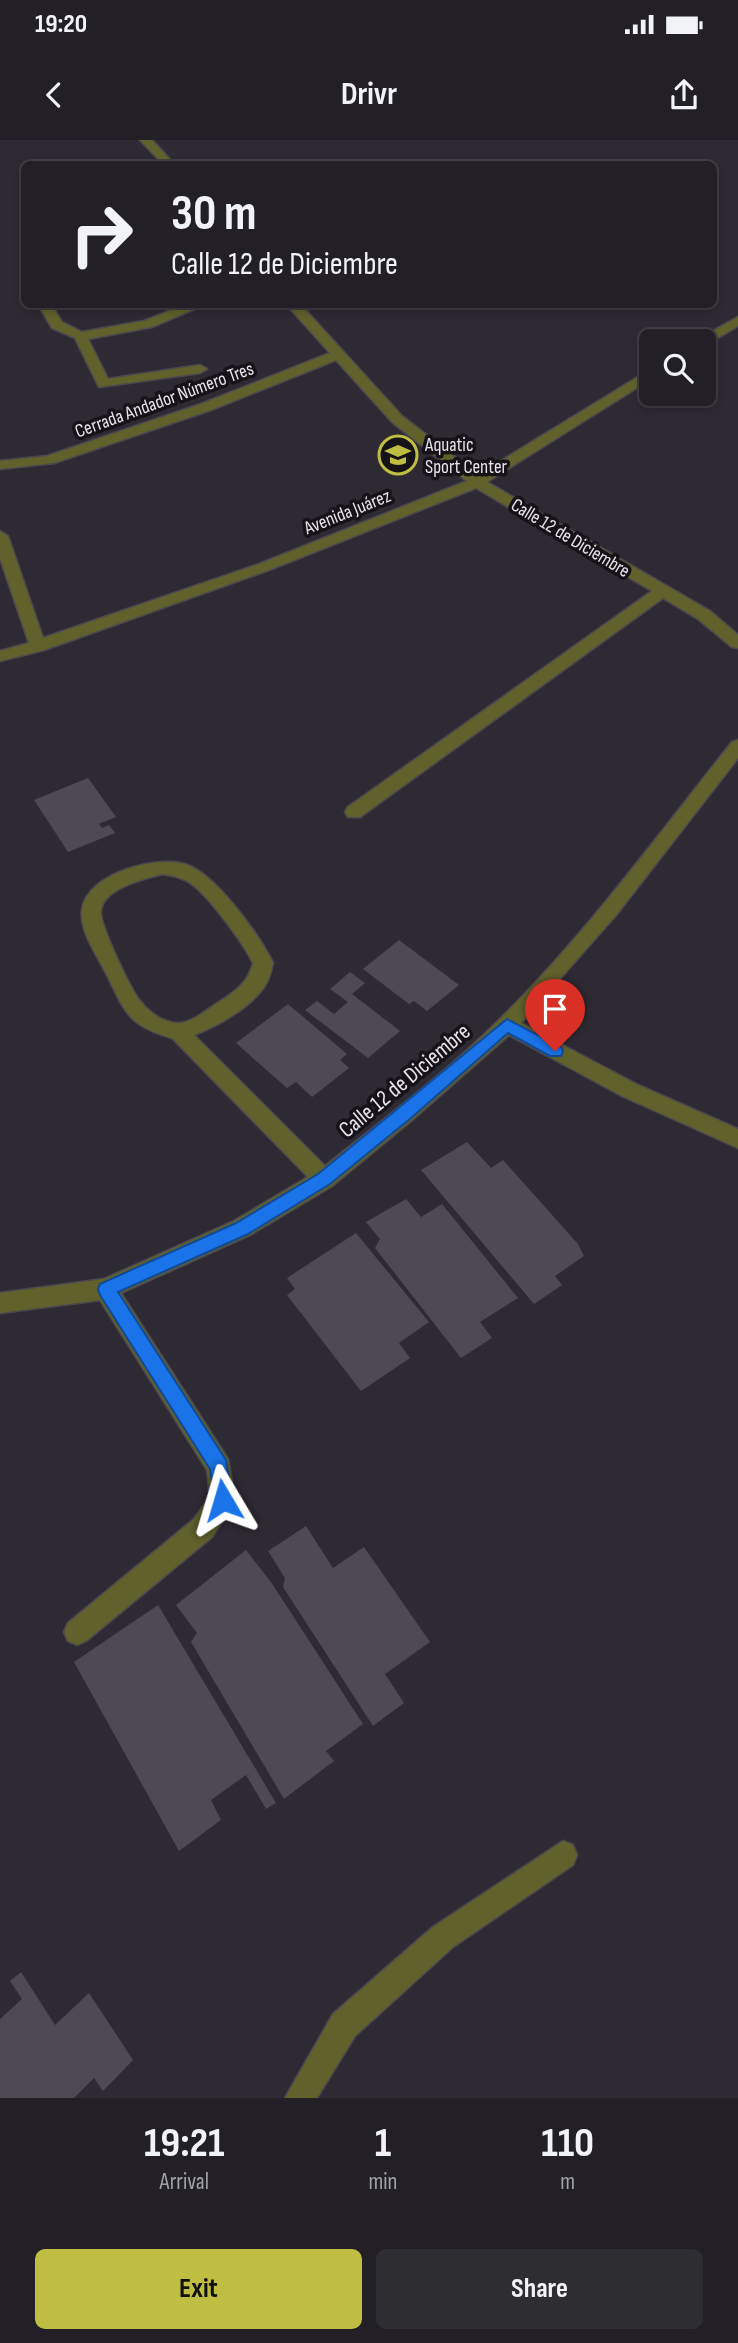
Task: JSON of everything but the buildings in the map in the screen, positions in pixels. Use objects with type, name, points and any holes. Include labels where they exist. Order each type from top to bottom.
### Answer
[{"type":"street","points":[[146,140],[166,161]]},
{"type":"street","points":[[46,308],[57,325],[80,336],[147,324],[189,308]]},
{"type":"street","name":"Calle 12 de Diciembre","points":[[296,308],[397,419],[477,482],[704,615],[738,643]]},
{"type":"street","points":[[716,333],[738,321]]},
{"type":"street","points":[[80,336],[104,384],[200,369]]},
{"type":"street","name":"Cerrada Andador Número Tres","points":[[0,465],[49,460],[206,407],[338,355]]},
{"type":"street","name":"Avenida Juárez","points":[[0,656],[38,646],[264,567],[477,482],[639,381]]},
{"type":"street","points":[[0,536],[38,646]]},
{"type":"street","points":[[354,812],[662,591]]},
{"type":"street","name":"Calle 12 de Diciembre","points":[[0,1303],[106,1289],[242,1228],[324,1179],[405,1114],[507,1025],[610,909],[738,746]]},
{"type":"street","points":[[179,1032],[201,1024],[243,996],[258,981],[263,963],[255,946],[201,881],[184,871],[163,867],[118,881],[100,893],[91,909],[93,926],[132,1006],[150,1024],[179,1032],[324,1179]]},
{"type":"street","points":[[507,1025],[629,1090],[738,1139]]},
{"type":"street","points":[[77,1632],[202,1528],[223,1500],[219,1467],[106,1289]]},
{"type":"street","points":[[300,2098],[344,2025],[443,1937],[564,1855]]},
{"type":"place","name":"Aquatic Sport Center","points":[[398,455]]},
{"type":"route","points":[[223,1500],[219,1467],[106,1289],[242,1228],[324,1179],[405,1114],[507,1025],[555,1051]]}]
